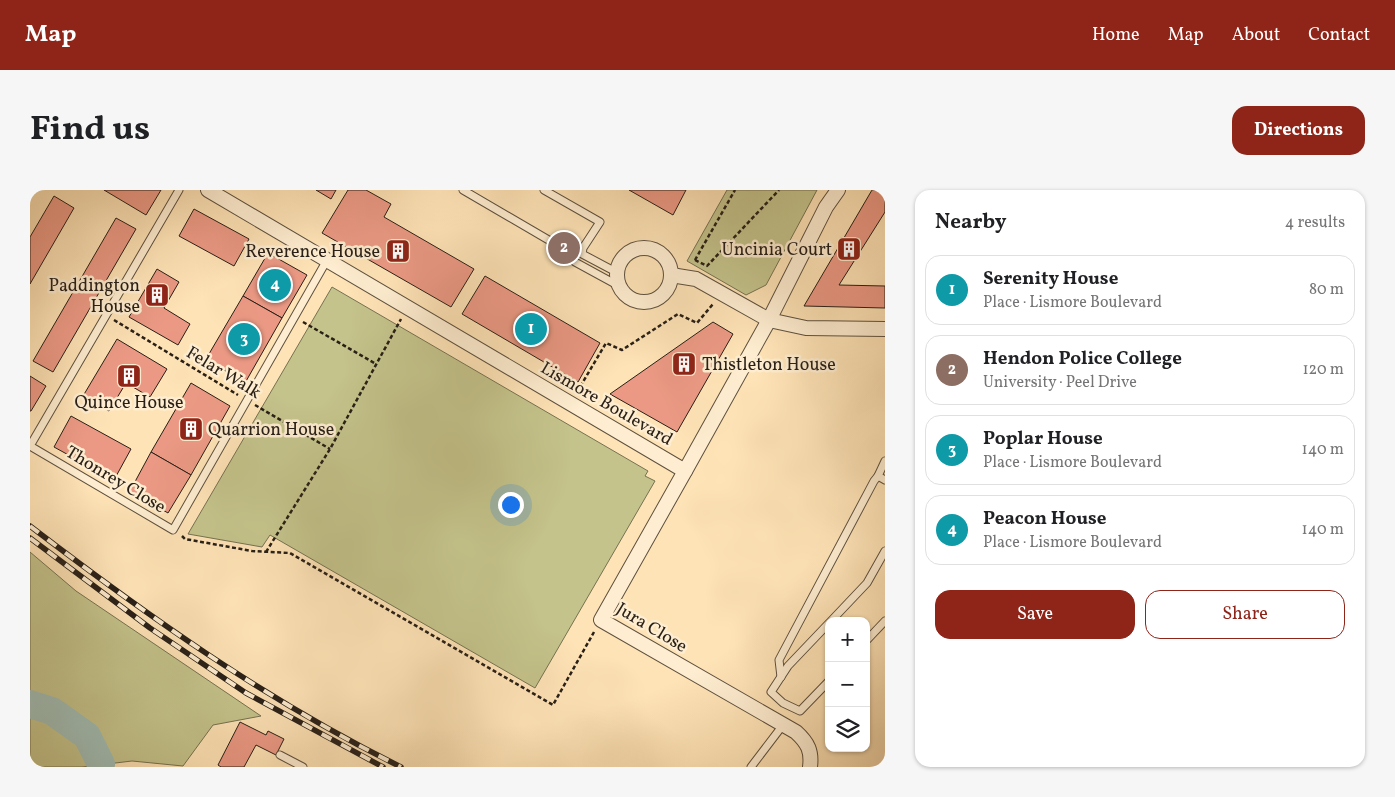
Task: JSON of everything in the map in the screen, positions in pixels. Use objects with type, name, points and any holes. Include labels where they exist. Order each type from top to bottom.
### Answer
[{"type":"street","name":"Lismore Boulevard","points":[[208,190],[685,470]]},
{"type":"street","points":[[685,470],[769,320],[826,207],[838,190]]},
{"type":"street","points":[[678,276],[663,294],[650,301],[643,302],[628,298],[619,286],[616,272],[627,252],[644,247],[660,252],[678,276],[696,279],[769,320],[806,328],[885,329]]},
{"type":"street","name":"Jura Close","points":[[685,470],[601,620],[796,732],[806,741],[812,754],[810,767]]},
{"type":"lane","name":"Thonrey Close","points":[[179,190],[30,446],[174,530],[327,260]]},
{"type":"lane","points":[[463,190],[564,248],[575,262],[619,286]]},
{"type":"lane","points":[[544,190],[600,222],[583,248],[582,254],[616,272]]},
{"type":"lane","points":[[30,427],[38,432]]},
{"type":"lane","points":[[781,677],[779,660],[885,461]]},
{"type":"lane","points":[[878,476],[885,480]]},
{"type":"lane","points":[[835,617],[867,583],[885,551]]},
{"type":"lane","points":[[870,637],[885,621]]},
{"type":"lane","points":[[825,628],[781,677],[771,692],[782,703],[800,711],[825,685]]},
{"type":"lane","points":[[751,767],[783,725]]},
{"type":"lane","points":[[280,755],[304,767]]},
{"type":"path","points":[[678,276],[695,260],[735,190]]},
{"type":"path","points":[[695,260],[707,266],[779,190]]},
{"type":"path","points":[[570,403],[606,343],[622,350],[678,314],[697,323],[721,293]]},
{"type":"path","points":[[266,552],[330,449],[407,307]]},
{"type":"path","name":"Felar Walk","points":[[106,316],[330,449]]},
{"type":"path","points":[[295,317],[376,364]]},
{"type":"path","points":[[174,530],[186,539],[266,552],[290,553],[553,705],[601,620]]},
{"type":"shaded area","points":[[727,190],[817,190],[766,285],[746,295],[687,261]]},
{"type":"shaded area","points":[[332,287],[648,471],[645,476],[655,481],[535,688],[270,535],[262,547],[188,534]]},
{"type":"shaded area","points":[[30,552],[76,591],[261,716],[213,725],[183,766],[132,761],[82,767],[30,767]]},
{"type":"building","points":[[104,190],[161,190],[146,215]]},
{"type":"building","points":[[316,190],[336,190],[331,199]]},
{"type":"building","name":"Reverence House","points":[[348,190],[366,190],[391,204],[384,217],[474,269],[451,307],[322,233]]},
{"type":"building","points":[[629,190],[686,190],[673,215]]},
{"type":"building","name":"Uncinia Court","points":[[872,190],[885,190],[885,212],[839,285],[885,286],[885,308],[804,306]]},
{"type":"building","points":[[54,196],[74,208],[30,284],[30,237]]},
{"type":"building","points":[[194,209],[249,239],[234,266],[179,236]]},
{"type":"building","points":[[116,218],[136,229],[53,372],[33,361]]},
{"type":"building","points":[[268,253],[307,275],[282,318],[243,296]]},
{"type":"building","name":"Paddington House","points":[[157,269],[179,282],[164,308],[190,324],[178,345],[129,317]]},
{"type":"building","points":[[485,276],[600,343],[578,382],[462,314]]},
{"type":"building","points":[[243,296],[282,318],[245,383],[206,359]]},
{"type":"building","name":"Thistleton House","points":[[713,322],[733,334],[677,432],[610,394]]},
{"type":"building","name":"Quince House","points":[[117,339],[167,369],[150,397],[126,383],[109,411],[83,396]]},
{"type":"building","points":[[30,376],[46,386],[31,411],[30,411]]},
{"type":"building","name":"Quarrion House","points":[[191,383],[230,406],[191,475],[151,452]]},
{"type":"building","points":[[71,416],[131,449],[114,480],[54,447]]},
{"type":"building","points":[[151,452],[191,475],[168,513],[130,491]]},
{"type":"building","points":[[240,722],[266,735],[268,731],[284,739],[276,755],[256,745],[244,767],[221,767],[218,765]]},
{"type":"waterway","points":[[30,704],[52,711],[87,736],[101,764]]},
{"type":"railway","points":[[30,526],[119,593],[210,656],[303,714],[401,767]]},
{"type":"railway","points":[[30,538],[150,628],[246,693],[383,767]]},
{"type":"place","name":"Hendon Police College","points":[[564,248]]},
{"type":"place","name":"Uncinia Court","points":[[849,249]]},
{"type":"place","name":"Reverence House","points":[[398,251]]},
{"type":"place","name":"Peacon House","points":[[275,285]]},
{"type":"place","name":"Paddington House","points":[[157,295]]},
{"type":"place","name":"Serenity House","points":[[531,329]]},
{"type":"place","name":"Poplar House","points":[[244,339]]},
{"type":"place","name":"Thistleton House","points":[[684,364]]},
{"type":"place","name":"Quince House","points":[[129,376]]},
{"type":"place","name":"Quarrion House","points":[[191,429]]}]
